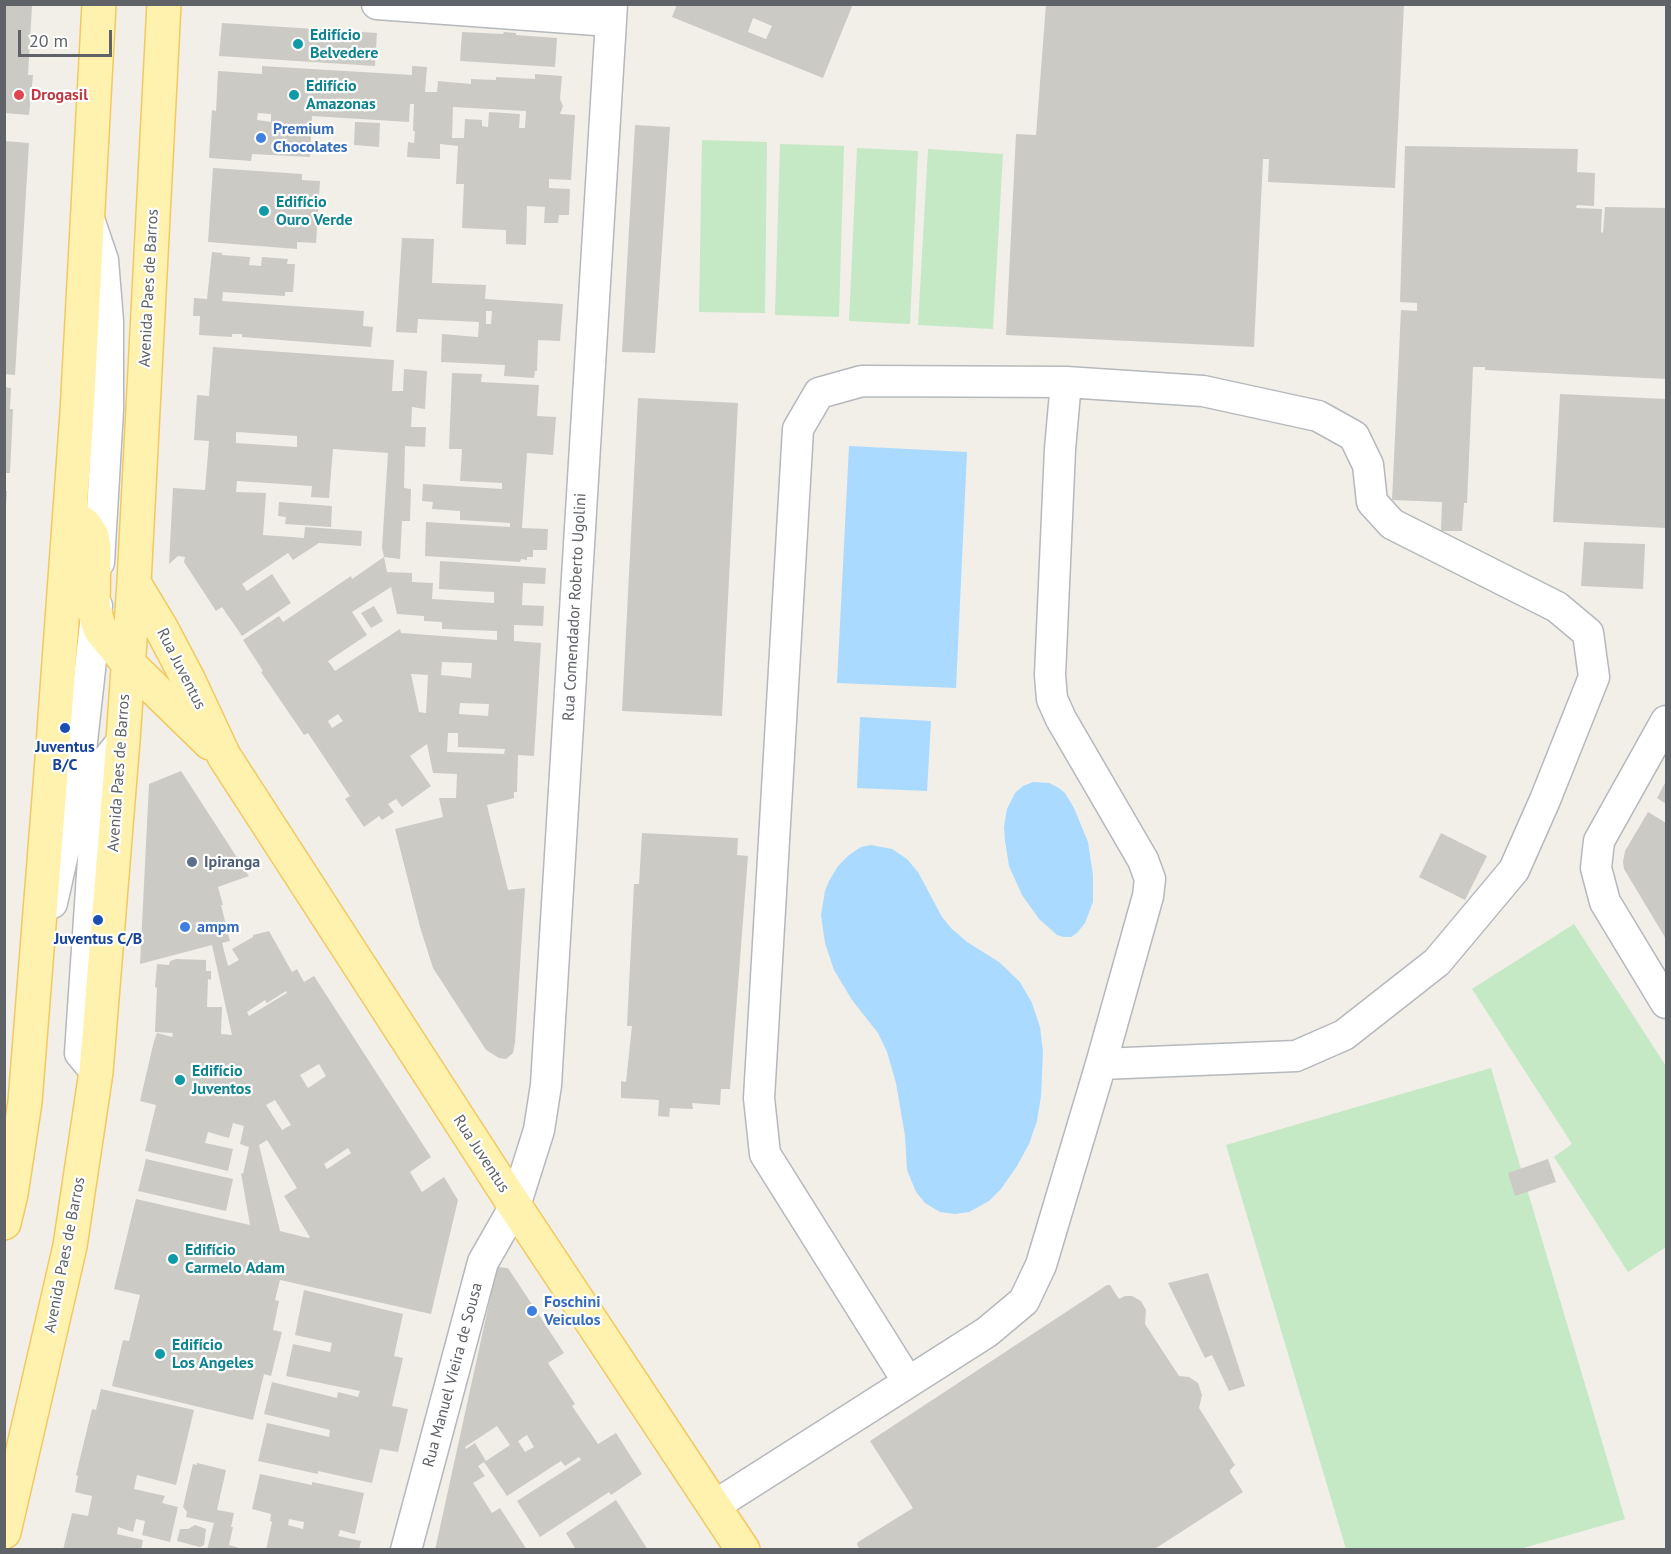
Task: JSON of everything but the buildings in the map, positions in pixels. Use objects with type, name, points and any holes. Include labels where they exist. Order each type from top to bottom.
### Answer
[{"type":"main road","points":[[4,1223],[11,1194],[25,1102],[50,785],[70,514],[99,4]]},
{"type":"main road","points":[[145,4],[143,37],[161,56]]},
{"type":"main road","name":"Avenida Paes de Barros","points":[[4,1532],[70,1246],[96,1072],[134,584],[164,4]]},
{"type":"main road","points":[[70,514],[85,525],[92,536],[94,547],[93,607],[96,621]]},
{"type":"main road","name":"Rua Juventus","points":[[134,584],[160,626],[189,681],[224,756],[515,1206],[743,1550]]},
{"type":"main road","name":"Rua Juventus","points":[[96,621],[127,662],[224,756]]},
{"type":"street","points":[[377,4],[611,13]]},
{"type":"street","name":"Rua Comendador Roberto Ugolini","points":[[515,1206],[539,1130],[546,1085],[611,13]]},
{"type":"street","points":[[33,994],[76,796],[96,621],[108,410],[108,321],[103,260],[88,217]]},
{"type":"street","points":[[908,1382],[765,1154],[759,1098],[798,429],[819,393],[861,381],[1066,382],[1203,391],[1318,416],[1354,436],[1368,465],[1372,502],[1392,524],[1557,607],[1588,633],[1594,676],[1545,800],[1514,870],[1428,970],[1344,1035],[1296,1056],[1101,1064]]},
{"type":"street","points":[[714,1506],[987,1332],[1024,1301],[1041,1265],[1101,1064],[1148,896],[1150,879],[1143,860],[1060,719],[1052,699],[1050,675],[1059,461],[1066,382]]},
{"type":"street","points":[[1666,721],[1599,841],[1596,868],[1605,902],[1666,1003]]},
{"type":"street","name":"Rua Manuel Vieira de Sousa","points":[[406,1550],[483,1262],[515,1206]]},
{"type":"green space","points":[[702,140],[767,142],[765,313],[699,312]]},
{"type":"green space","points":[[780,144],[844,146],[839,317],[775,315]]},
{"type":"green space","points":[[857,148],[918,151],[910,324],[849,321]]},
{"type":"green space","points":[[928,149],[1003,154],[993,329],[918,325]]},
{"type":"green space","points":[[1574,924],[1666,1066],[1666,1247],[1628,1272],[1554,1157],[1572,1144],[1472,989]]},
{"type":"green space","points":[[1491,1068],[1625,1519],[1520,1549],[1346,1549],[1226,1145]]},
{"type":"water","points":[[849,446],[967,452],[956,688],[837,683]]},
{"type":"water","points":[[860,717],[931,721],[927,791],[857,788]]},
{"type":"water","points":[[1033,782],[1049,783],[1065,793],[1088,842],[1093,875],[1093,902],[1085,923],[1071,937],[1057,935],[1039,919],[1022,895],[1009,866],[1004,827],[1007,809],[1015,793],[1023,786]]},
{"type":"water","points":[[871,845],[892,849],[907,859],[918,872],[942,917],[951,928],[967,942],[999,962],[1020,982],[1032,1003],[1040,1027],[1043,1052],[1041,1096],[1037,1121],[1029,1144],[1001,1189],[989,1201],[969,1212],[955,1214],[940,1212],[925,1203],[916,1192],[907,1170],[905,1136],[896,1083],[887,1052],[878,1033],[852,1000],[834,970],[825,943],[821,915],[829,881],[838,866],[849,855],[861,847]]},
{"type":"place","name":"Edifício Belvedere","points":[[298,44]]},
{"type":"place","name":"Drogasil","points":[[19,95]]},
{"type":"place","name":"Edifício Amazonas","points":[[294,95]]},
{"type":"place","name":"Premium Chocolates","points":[[261,138]]},
{"type":"place","name":"Edifício Ouro Verde","points":[[264,211]]},
{"type":"place","name":"Juventus B/C","points":[[65,728]]},
{"type":"place","name":"Ipiranga","points":[[192,862]]},
{"type":"place","name":"Juventus C/B","points":[[98,920]]},
{"type":"place","name":"ampm","points":[[185,927]]},
{"type":"place","name":"Edifício Juventos","points":[[180,1080]]},
{"type":"place","name":"Edifício Carmelo Adam","points":[[173,1259]]},
{"type":"place","name":"Foschini Veiculos","points":[[532,1311]]},
{"type":"place","name":"Edifício Los Angeles","points":[[160,1354]]}]
